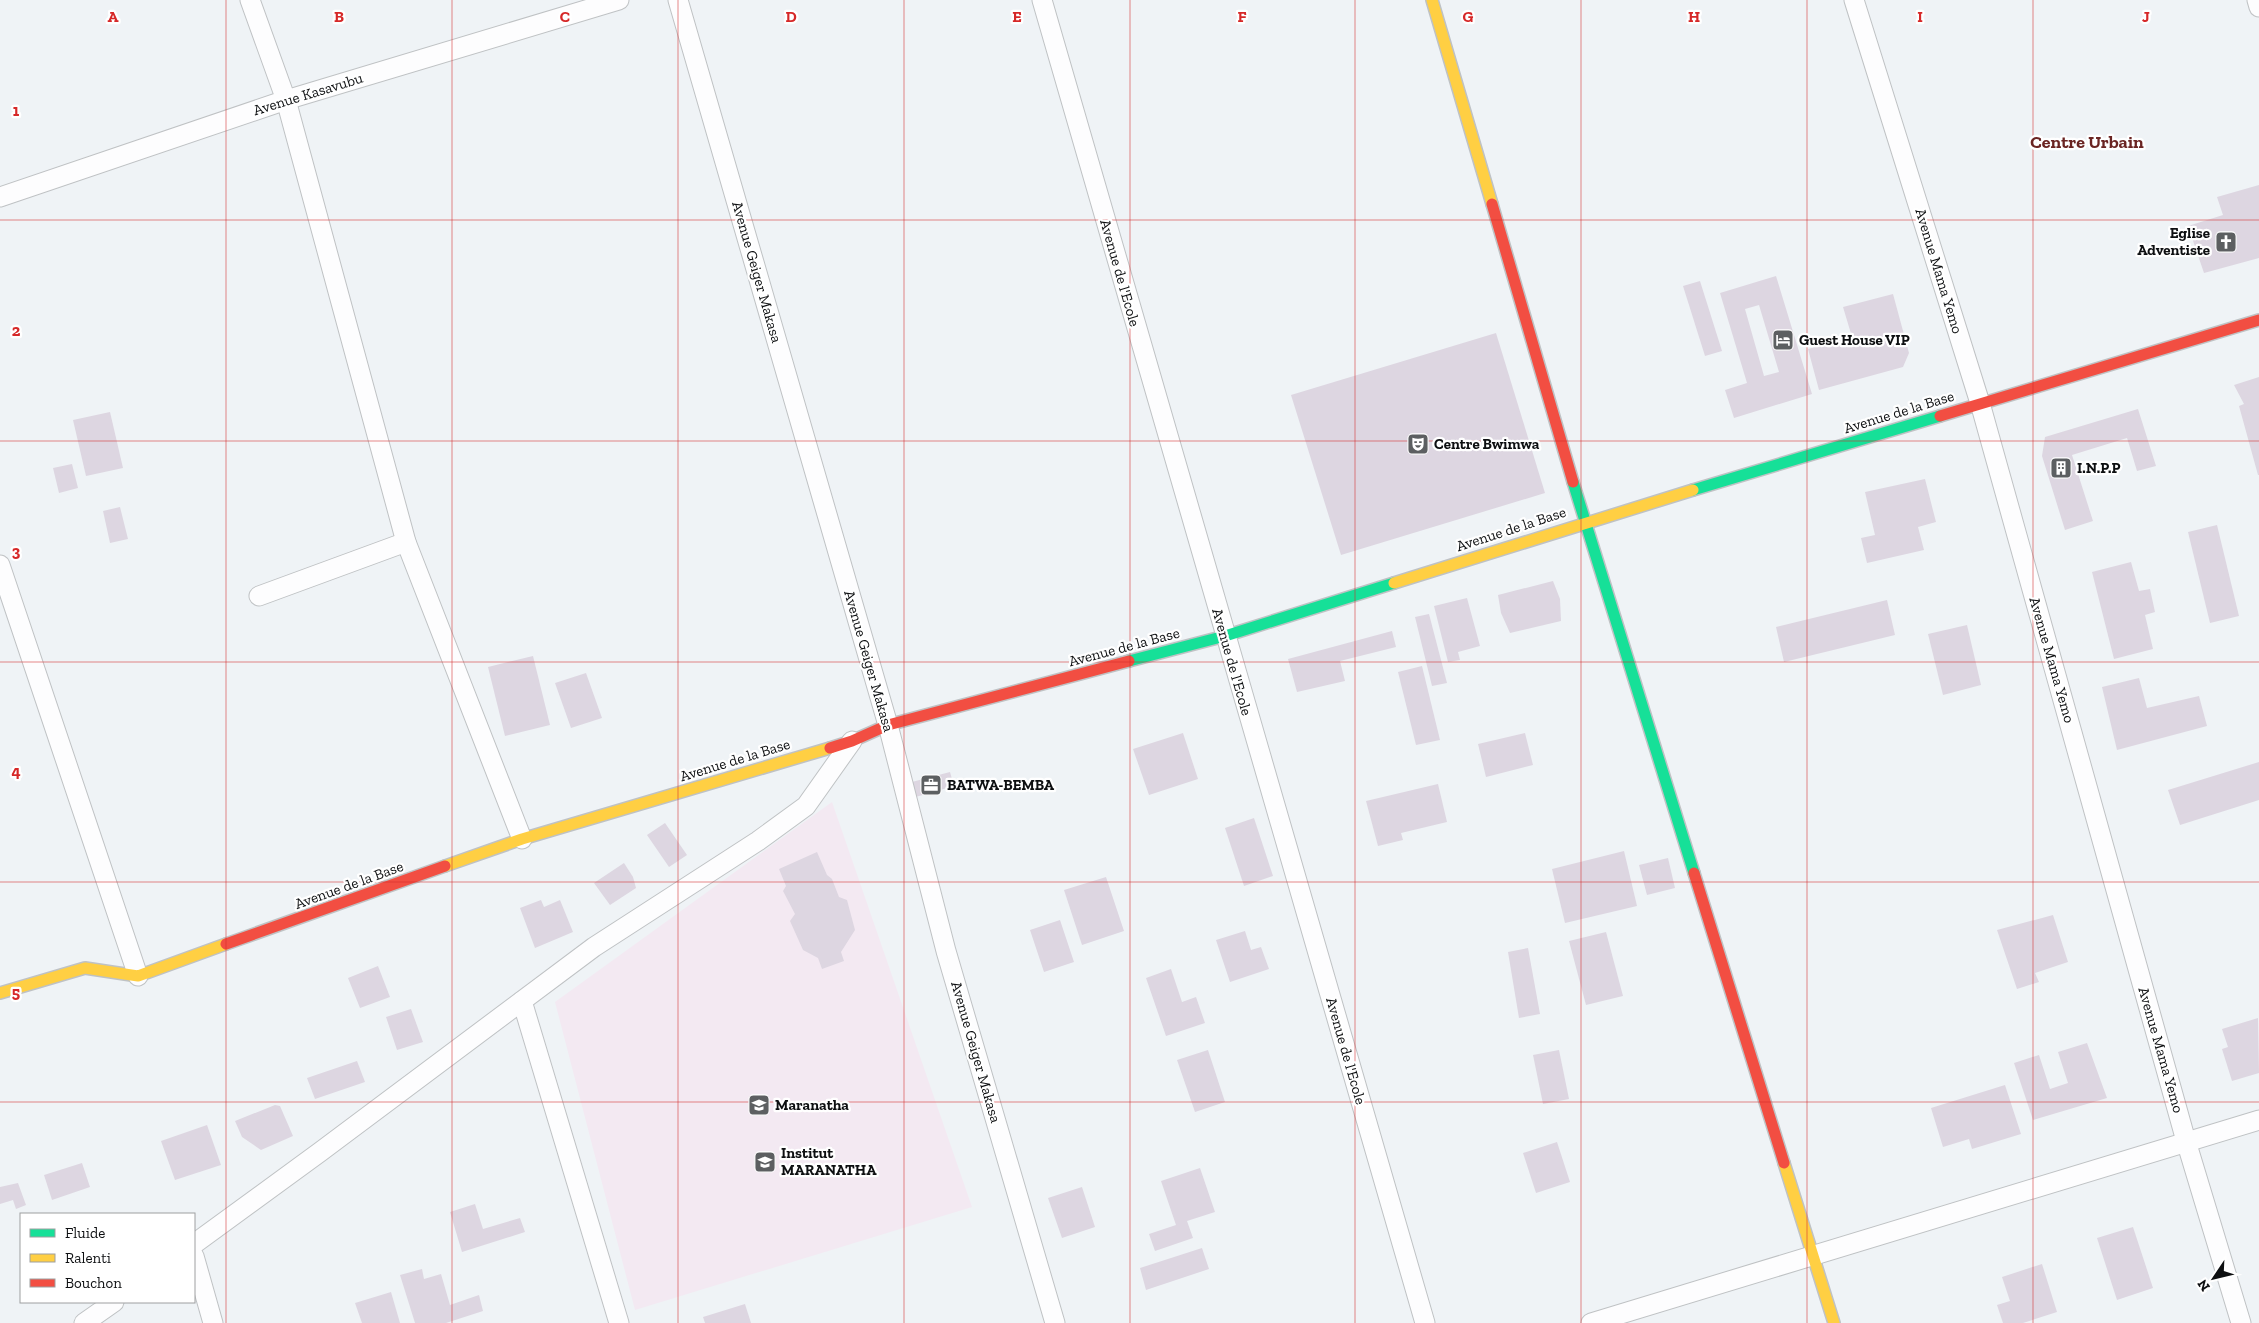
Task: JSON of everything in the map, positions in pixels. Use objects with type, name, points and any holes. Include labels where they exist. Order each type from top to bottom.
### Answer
[{"type":"main road","points":[[1432,0],[1585,522],[1834,1323]]},
{"type":"main road","name":"Avenue de la Base","points":[[0,993],[85,968],[138,976],[522,839],[852,741],[888,725],[1225,636],[1585,522],[2259,320]]},
{"type":"street","points":[[250,0],[286,100],[406,542],[522,839]]},
{"type":"street","name":"Avenue Kasavubu","points":[[0,197],[286,100],[619,0]]},
{"type":"street","name":"Avenue Geiger Makasa","points":[[678,0],[888,725],[946,951],[1055,1323]]},
{"type":"street","name":"Avenue de l'Ecole","points":[[1042,0],[1425,1323]]},
{"type":"street","name":"Avenue Mama Yemo","points":[[1854,0],[1980,403],[2186,1142],[2241,1323]]},
{"type":"street","points":[[2257,0],[2259,7]]},
{"type":"street","points":[[260,596],[406,542]]},
{"type":"street","points":[[0,564],[138,976]]},
{"type":"street","points":[[195,1243],[594,946],[758,841],[806,806],[852,741]]},
{"type":"street","points":[[522,1001],[619,1323]]},
{"type":"street","points":[[1591,1323],[2259,1120]]},
{"type":"street","points":[[195,1259],[214,1323]]},
{"type":"street","points":[[84,1323],[113,1303]]},
{"type":"shaded area","name":"Maranatha","points":[[832,802],[972,1207],[635,1310],[555,1002]]},
{"type":"building","name":"Eglise Adventiste","points":[[2259,185],[2259,258],[2204,273],[2188,226],[2223,215],[2217,197]]},
{"type":"building","name":"Guest House VIP","points":[[1776,276],[1812,394],[1734,418],[1725,390],[1747,383],[1720,293]],"holes":[[[1759,305],[1779,372],[1764,376],[1745,309]]]},
{"type":"building","points":[[1700,281],[1722,351],[1705,356],[1683,286]]},
{"type":"building","points":[[1893,294],[1909,353],[1903,367],[1819,390],[1808,349],[1852,337],[1843,307]]},
{"type":"building","name":"Centre Bwimwa","points":[[1496,333],[1545,493],[1341,555],[1291,395]]},
{"type":"building","points":[[2259,377],[2258,475],[2239,406],[2244,404],[2234,385]]},
{"type":"building","name":"I.N.P.P","points":[[2138,409],[2156,466],[2137,471],[2127,438],[2072,455],[2093,521],[2065,530],[2042,456],[2045,437]]},
{"type":"building","points":[[110,412],[123,468],[86,476],[73,420]]},
{"type":"building","points":[[72,464],[78,488],[59,493],[53,468]]},
{"type":"building","points":[[1925,479],[1936,522],[1918,527],[1924,550],[1867,563],[1861,538],[1875,535],[1865,492]]},
{"type":"building","points":[[120,507],[128,539],[110,543],[103,511]]},
{"type":"building","points":[[2217,525],[2239,616],[2210,623],[2188,532]]},
{"type":"building","points":[[2131,562],[2139,591],[2150,589],[2155,612],[2145,615],[2153,649],[2114,659],[2092,572]]},
{"type":"building","points":[[1553,581],[1560,599],[1561,621],[1510,633],[1501,613],[1498,595]]},
{"type":"building","points":[[1467,598],[1480,646],[1458,652],[1460,660],[1448,662],[1434,606]]},
{"type":"building","points":[[1887,600],[1895,635],[1784,662],[1776,627]]},
{"type":"building","points":[[1429,614],[1447,683],[1432,686],[1415,617]]},
{"type":"building","points":[[1967,625],[1981,685],[1943,695],[1928,634]]},
{"type":"building","points":[[1392,631],[1396,647],[1340,661],[1345,681],[1297,692],[1288,659]]},
{"type":"building","points":[[533,656],[550,725],[505,736],[488,667]]},
{"type":"building","points":[[1422,666],[1440,740],[1416,745],[1398,672]]},
{"type":"building","points":[[586,673],[602,718],[571,728],[555,683]]},
{"type":"building","points":[[2139,678],[2147,708],[2199,696],[2207,726],[2117,750],[2102,687]]},
{"type":"building","points":[[1183,733],[1198,779],[1149,795],[1133,749]]},
{"type":"building","points":[[1525,733],[1533,765],[1486,777],[1478,744]]},
{"type":"building","points":[[2259,762],[2259,800],[2180,825],[2168,790]]},
{"type":"building","name":"BATWA-BEMBA","points":[[950,772],[954,786],[912,798],[908,783]]},
{"type":"building","points":[[1438,784],[1447,822],[1401,833],[1403,840],[1378,846],[1366,801]]},
{"type":"building","points":[[1254,818],[1273,876],[1244,886],[1225,828]]},
{"type":"building","points":[[665,823],[687,855],[669,867],[647,835]]},
{"type":"building","points":[[1624,851],[1637,906],[1565,923],[1552,869]]},
{"type":"building","points":[[817,852],[827,875],[832,879],[839,897],[847,900],[855,930],[841,952],[844,961],[822,969],[818,958],[803,950],[790,921],[795,914],[783,891],[786,886],[779,869]]},
{"type":"building","points":[[1668,858],[1675,888],[1647,895],[1639,865]]},
{"type":"building","points":[[624,863],[633,877],[636,888],[610,905],[594,883]]},
{"type":"building","points":[[1106,877],[1124,931],[1082,945],[1064,890]]},
{"type":"building","points":[[541,900],[544,907],[560,900],[573,932],[535,948],[520,908]]},
{"type":"building","points":[[2053,915],[2068,962],[2035,973],[2039,982],[2017,989],[1997,930]]},
{"type":"building","points":[[1060,920],[1074,962],[1044,972],[1030,930]]},
{"type":"building","points":[[1245,931],[1251,950],[1261,947],[1269,969],[1230,982],[1216,940]]},
{"type":"building","points":[[1606,932],[1623,996],[1586,1005],[1569,941]]},
{"type":"building","points":[[1528,948],[1540,1014],[1519,1018],[1508,952]]},
{"type":"building","points":[[378,966],[390,997],[360,1008],[348,978]]},
{"type":"building","points":[[1171,969],[1182,1002],[1196,997],[1205,1023],[1166,1036],[1146,978]]},
{"type":"building","points":[[411,1009],[423,1042],[397,1050],[386,1017]]},
{"type":"building","points":[[2258,1018],[2259,1073],[2232,1081],[2222,1049],[2228,1047],[2222,1029]]},
{"type":"building","points":[[2087,1043],[2107,1098],[2033,1120],[2014,1063],[2039,1055],[2050,1089],[2068,1083],[2058,1052]]},
{"type":"building","points":[[1208,1050],[1225,1102],[1195,1112],[1177,1060]]},
{"type":"building","points":[[1559,1050],[1569,1099],[1543,1104],[1533,1055]]},
{"type":"building","points":[[357,1061],[365,1082],[315,1099],[307,1078]]},
{"type":"building","points":[[2005,1085],[2021,1134],[1972,1149],[1969,1139],[1943,1147],[1931,1108]]},
{"type":"building","points":[[275,1105],[280,1106],[293,1136],[261,1150],[242,1137],[235,1121]]},
{"type":"building","points":[[207,1125],[221,1165],[175,1180],[161,1141]]},
{"type":"building","points":[[1557,1142],[1570,1182],[1536,1193],[1523,1153]]},
{"type":"building","points":[[82,1163],[90,1187],[52,1200],[44,1175]]},
{"type":"building","points":[[1200,1168],[1215,1212],[1187,1221],[1193,1238],[1155,1251],[1149,1234],[1176,1225],[1161,1181]]},
{"type":"building","points":[[18,1183],[26,1205],[16,1209],[13,1200],[0,1204],[0,1187]]},
{"type":"building","points":[[1082,1187],[1095,1227],[1062,1238],[1048,1198]]},
{"type":"building","points":[[475,1204],[483,1229],[520,1218],[525,1232],[462,1252],[450,1212]]},
{"type":"building","points":[[2133,1227],[2153,1288],[2117,1300],[2097,1238]]},
{"type":"building","points":[[1202,1248],[1209,1269],[1146,1290],[1140,1268]]},
{"type":"building","points":[[2042,1264],[2057,1312],[2023,1323],[2003,1323],[1997,1305],[2010,1301],[2002,1277]]},
{"type":"building","points":[[422,1269],[424,1279],[441,1274],[450,1305],[479,1295],[483,1311],[446,1323],[415,1323],[400,1275]]},
{"type":"building","points":[[391,1292],[400,1323],[362,1323],[355,1303]]},
{"type":"building","points":[[745,1304],[751,1323],[705,1323],[703,1317]]},
{"type":"traffic: fast","points":[[1693,490],[1940,416]]},
{"type":"traffic: fast","points":[[1573,482],[1694,873]]},
{"type":"traffic: fast","points":[[1129,661],[1225,636],[1394,583]]},
{"type":"traffic: slow","points":[[1432,0],[1492,204]]},
{"type":"traffic: slow","points":[[1394,583],[1693,490]]},
{"type":"traffic: slow","points":[[445,866],[522,839],[830,748]]},
{"type":"traffic: slow","points":[[0,993],[85,968],[138,976],[226,944]]},
{"type":"traffic: slow","points":[[1784,1163],[1834,1323]]},
{"type":"traffic: jam","points":[[1492,204],[1573,482]]},
{"type":"traffic: jam","points":[[1940,416],[2259,320]]},
{"type":"traffic: jam","points":[[830,748],[852,741],[888,725],[1129,661]]},
{"type":"traffic: jam","points":[[226,944],[445,866]]},
{"type":"traffic: jam","points":[[1694,873],[1784,1163]]},
{"type":"place","name":"Eglise Adventiste","points":[[2226,242]]},
{"type":"place","name":"Guest House VIP","points":[[1783,340]]},
{"type":"place","name":"Centre Bwimwa","points":[[1418,444]]},
{"type":"place","name":"I.N.P.P","points":[[2061,468]]},
{"type":"place","name":"BATWA-BEMBA","points":[[931,785]]},
{"type":"place","name":"Maranatha","points":[[759,1105]]},
{"type":"place","name":"Institut MARANATHA","points":[[765,1162]]},
{"type":"district","name":"Centre Urbain","points":[[2087,142]]}]
